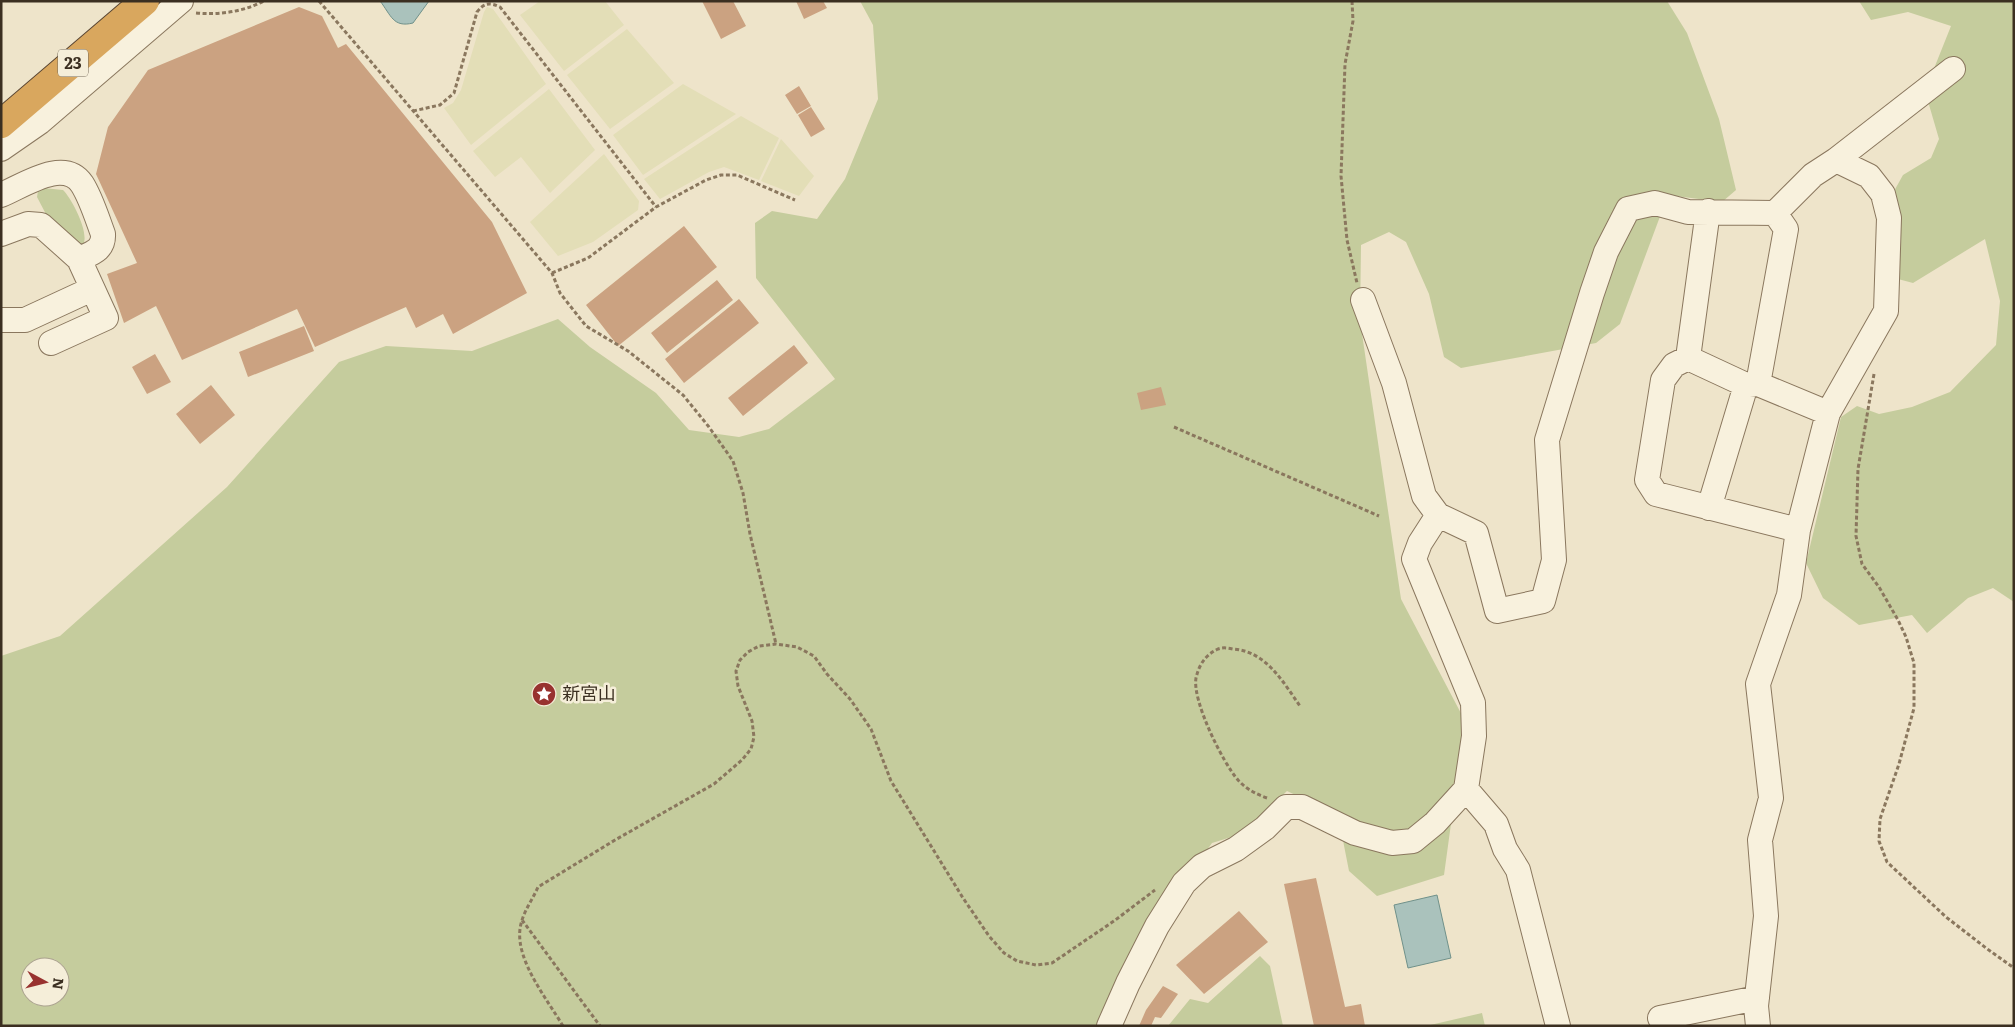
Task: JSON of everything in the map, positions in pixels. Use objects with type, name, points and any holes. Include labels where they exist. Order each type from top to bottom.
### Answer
[{"type":"highway","name":"23","points":[[1,112],[131,1]]},
{"type":"highway","name":"23","points":[[1,124],[145,1]]},
{"type":"street","points":[[1,148],[40,122],[177,4]]},
{"type":"street","points":[[1364,300],[1394,383],[1424,496],[1438,515],[1476,533],[1498,611],[1543,601],[1554,560],[1547,440],[1606,252],[1628,209],[1656,203],[1688,212],[1775,213],[1813,175],[1836,160],[1953,68]]},
{"type":"street","points":[[1758,1026],[1757,998],[1766,916],[1760,840],[1771,798],[1758,684],[1789,595],[1798,530],[1828,413],[1886,312],[1889,218],[1883,194],[1868,176],[1836,160]]},
{"type":"street","points":[[1,196],[42,177],[59,172],[68,173],[76,177],[82,185],[103,234],[101,247],[79,259]]},
{"type":"street","points":[[1688,358],[1708,211]]},
{"type":"street","points":[[1709,508],[1752,384],[1786,229],[1775,213]]},
{"type":"street","points":[[1,234],[28,224],[41,225],[79,259],[106,318],[51,343]]},
{"type":"street","points":[[1,320],[25,320],[92,290]]},
{"type":"street","points":[[1798,530],[1656,494],[1647,480],[1663,380],[1674,365],[1688,358],[1828,413]]},
{"type":"street","points":[[1109,1026],[1157,926],[1184,883],[1202,866],[1236,849],[1265,828],[1286,807],[1302,807],[1355,833],[1392,844],[1413,841],[1435,823],[1466,789],[1474,736],[1473,703],[1414,560],[1420,543],[1438,515]]},
{"type":"street","points":[[1466,789],[1496,824],[1505,849],[1518,870],[1558,1026]]},
{"type":"street","points":[[1660,1018],[1757,998]]},
{"type":"path","points":[[177,4],[193,13],[212,15],[248,9],[264,1]]},
{"type":"path","points":[[319,1],[552,273],[560,293],[586,326],[628,351],[683,394],[709,427],[732,461],[744,493],[750,534],[776,644]]},
{"type":"path","points":[[1352,1],[1353,21],[1345,64],[1341,176],[1354,277],[1364,300]]},
{"type":"path","points":[[412,111],[440,105],[454,93],[477,12],[482,5],[490,3],[500,7],[656,207]]},
{"type":"path","points":[[552,273],[588,258],[656,207],[706,180],[721,175],[737,175],[796,200]]},
{"type":"path","points":[[1874,373],[1858,469],[1856,536],[1862,564],[1879,587],[1898,620],[1906,637],[1914,663],[1914,708],[1899,764],[1880,819],[1879,841],[1888,862],[1946,917],[2014,968]]},
{"type":"path","points":[[1174,427],[1379,516]]},
{"type":"path","points":[[562,1026],[520,948],[520,929],[525,911],[538,887],[615,840],[714,784],[742,760],[751,749],[754,737],[752,721],[738,686],[736,671],[740,660],[748,652],[759,646],[776,644],[797,647],[814,656],[827,674],[850,699],[871,729],[891,781],[954,883],[989,936],[1010,957],[1017,961],[1036,965],[1052,963],[1162,886]]},
{"type":"path","points":[[1286,807],[1251,792],[1230,768],[1207,725],[1201,708],[1196,681],[1202,661],[1210,652],[1222,648],[1253,653],[1263,660],[1283,682],[1300,706]]},
{"type":"path","points":[[522,920],[600,1026]]},
{"type":"shaded area","points":[[540,1],[605,1],[624,25],[564,71],[520,15]]},
{"type":"shaded area","points":[[487,7],[493,9],[546,84],[471,145],[444,108],[453,103],[461,90]]},
{"type":"shaded area","points":[[627,29],[674,83],[610,129],[567,75]]},
{"type":"shaded area","points":[[683,84],[736,114],[643,175],[613,135]]},
{"type":"shaded area","points":[[549,89],[595,150],[550,193],[521,157],[495,177],[473,151]]},
{"type":"shaded area","points":[[741,116],[779,138],[759,180],[724,167],[709,172],[660,199],[644,179]]},
{"type":"shaded area","points":[[781,139],[814,176],[799,196],[761,181]]},
{"type":"shaded area","points":[[604,154],[639,201],[638,210],[593,242],[558,256],[530,222]]},
{"type":"green space","points":[[860,1],[1667,1],[1687,33],[1719,119],[1736,190],[1722,202],[1668,195],[1620,324],[1596,343],[1461,368],[1444,357],[1429,294],[1406,242],[1389,232],[1361,245],[1360,320],[1401,599],[1465,721],[1444,875],[1377,896],[1349,871],[1338,815],[1287,791],[1257,820],[1238,835],[1212,843],[1131,955],[1099,1026],[1,1026],[1,656],[60,636],[227,487],[339,362],[386,346],[472,351],[558,319],[590,347],[656,393],[689,430],[739,437],[769,429],[835,379],[756,278],[755,223],[772,211],[817,219],[845,179],[878,99],[873,25]]},
{"type":"green space","points":[[1859,1],[2014,1],[2014,602],[1993,588],[1968,598],[1927,633],[1912,615],[1859,625],[1823,598],[1806,563],[1841,417],[1857,406],[1879,414],[1912,407],[1950,392],[1996,345],[2000,301],[1985,239],[1913,283],[1898,279],[1893,193],[1903,175],[1931,158],[1939,139],[1925,91],[1951,26],[1908,12],[1871,20]]},
{"type":"green space","points":[[43,188],[63,190],[67,194],[82,225],[85,240],[83,245],[77,244],[49,220],[37,197],[38,191]]},
{"type":"green space","points":[[1260,956],[1270,966],[1283,1026],[1168,1026],[1190,999],[1208,1003]]},
{"type":"green space","points":[[1482,1013],[1485,1026],[1426,1026]]},
{"type":"water","points":[[380,1],[429,1],[413,23],[401,24],[393,19]]},
{"type":"water","points":[[1437,895],[1451,958],[1408,968],[1394,905]]},
{"type":"building","points":[[702,1],[733,1],[746,26],[721,39]]},
{"type":"building","points":[[796,1],[823,1],[827,8],[804,19]]},
{"type":"building","points":[[299,7],[322,16],[338,48],[346,44],[492,222],[527,293],[453,334],[443,314],[416,328],[406,307],[315,347],[297,309],[182,360],[156,306],[124,323],[107,274],[137,263],[96,174],[108,127],[148,70]]},
{"type":"building","points":[[799,86],[811,106],[797,114],[785,95]]},
{"type":"building","points":[[811,107],[825,129],[811,137],[798,115]]},
{"type":"building","points":[[684,226],[717,267],[618,346],[586,305]]},
{"type":"building","points":[[717,280],[733,300],[667,353],[651,333]]},
{"type":"building","points":[[739,299],[759,323],[684,383],[665,359]]},
{"type":"building","points":[[304,326],[314,351],[248,377],[239,352]]},
{"type":"building","points":[[794,345],[808,363],[743,416],[728,398]]},
{"type":"building","points":[[155,354],[171,382],[147,394],[132,367]]},
{"type":"building","points":[[211,385],[235,415],[200,444],[176,414]]},
{"type":"building","points":[[1161,387],[1166,405],[1141,410],[1137,393]]},
{"type":"building","points":[[1316,878],[1345,1007],[1361,1004],[1365,1026],[1314,1026],[1284,884]]},
{"type":"building","points":[[1239,911],[1268,942],[1204,994],[1176,965]]},
{"type":"building","points":[[1163,986],[1178,994],[1161,1018],[1155,1017],[1151,1026],[1139,1026],[1146,1010]]},
{"type":"place","name":"新宮山","points":[[544,694]]}]
